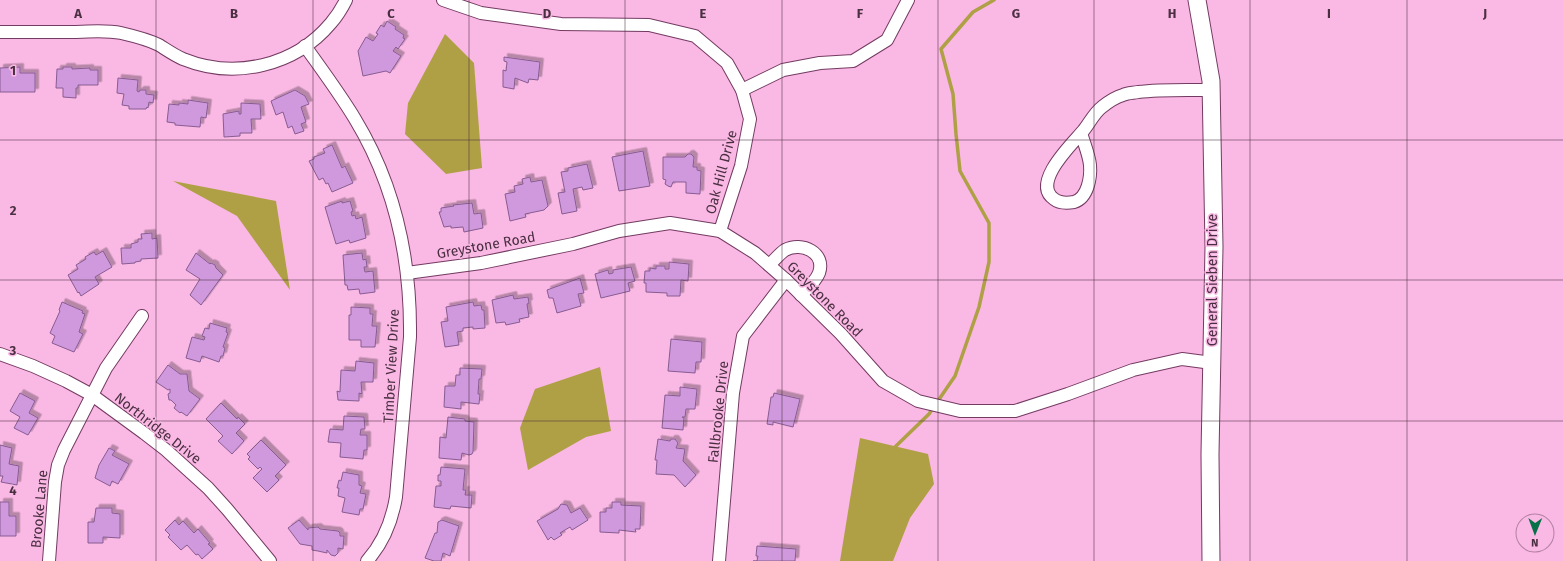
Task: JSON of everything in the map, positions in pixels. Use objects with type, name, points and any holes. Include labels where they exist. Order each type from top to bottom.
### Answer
[{"type":"street","points":[[0,32],[101,31],[120,33],[151,42],[182,59],[219,69],[237,69],[263,66],[296,52],[332,22],[346,0]]},
{"type":"street","name":"Oak Hill Drive","points":[[443,0],[480,13],[561,24],[649,25],[695,36],[727,63],[742,90],[750,118],[741,166],[720,232]]},
{"type":"street","points":[[742,90],[783,70],[820,63],[853,61],[887,40],[908,0]]},
{"type":"street","name":"General Sieben Drive","points":[[1197,0],[1211,81],[1214,247],[1210,454],[1211,561]]},
{"type":"street","name":"Timber View Drive","points":[[305,46],[355,120],[377,164],[385,182],[399,228],[407,273],[410,337],[396,497],[390,523],[379,546],[368,561]]},
{"type":"street","points":[[1081,133],[1090,165],[1088,184],[1083,195],[1076,201],[1067,203],[1056,201],[1051,197],[1048,191],[1048,177],[1068,146],[1081,133],[1101,108],[1123,95],[1154,90],[1211,90]]},
{"type":"street","name":"Greystone Road","points":[[407,273],[481,263],[573,244],[619,231],[670,223],[720,232],[755,253],[786,280],[841,334],[883,381],[918,401],[960,411],[1015,411],[1068,394],[1133,370],[1182,359],[1212,362]]},
{"type":"street","points":[[769,265],[785,250],[802,246],[819,258],[821,266],[818,275],[801,295]]},
{"type":"street","name":"Fallbrooke Drive","points":[[719,561],[733,393],[743,336],[786,280]]},
{"type":"street","name":"Brooke Lane","points":[[49,561],[55,482],[58,465],[92,395],[116,352],[142,316]]},
{"type":"street","name":"Northridge Drive","points":[[0,354],[66,380],[92,395],[166,450],[188,468],[227,509],[270,561]]},
{"type":"shaded area","points":[[445,34],[474,63],[482,168],[446,174],[405,134],[408,103]]},
{"type":"shaded area","points":[[173,181],[276,201],[290,290],[237,216]]},
{"type":"shaded area","points":[[600,367],[611,431],[586,437],[528,470],[520,428],[535,389]]},
{"type":"shaded area","points":[[860,438],[928,454],[934,484],[910,518],[893,561],[840,561]]},
{"type":"building","points":[[387,21],[404,35],[403,38],[405,39],[398,49],[396,47],[393,51],[401,56],[390,73],[386,71],[363,76],[358,51],[366,37],[373,41],[378,34],[376,33],[381,25],[384,27]]},
{"type":"building","points":[[504,57],[540,62],[538,80],[529,79],[528,83],[515,78],[514,89],[503,87],[503,70],[506,71],[507,62],[504,61]]},
{"type":"building","points":[[20,67],[20,73],[35,73],[35,92],[0,92],[0,68]]},
{"type":"building","points":[[63,67],[72,67],[72,69],[90,68],[90,70],[98,70],[98,85],[78,85],[78,88],[76,88],[76,98],[63,97],[63,88],[56,88],[57,69],[63,69]]},
{"type":"building","points":[[118,78],[138,80],[137,91],[139,92],[140,90],[146,90],[146,94],[154,95],[153,103],[149,102],[148,108],[147,107],[146,109],[129,109],[129,106],[122,105],[124,94],[117,93]]},
{"type":"building","points":[[295,90],[305,96],[309,104],[301,107],[306,122],[301,124],[304,131],[295,134],[292,126],[288,128],[283,112],[276,115],[271,101]]},
{"type":"building","points":[[188,100],[208,103],[206,118],[201,117],[200,127],[175,125],[175,123],[167,122],[169,104],[188,104]]},
{"type":"building","points":[[241,103],[260,104],[261,119],[251,119],[252,133],[240,133],[240,136],[224,137],[223,114],[239,111],[239,114],[241,114]]},
{"type":"building","points":[[332,145],[342,168],[345,166],[353,183],[332,192],[328,183],[326,184],[323,178],[319,180],[309,161],[314,159],[314,157],[325,153],[323,149]]},
{"type":"building","points":[[643,151],[650,186],[619,191],[612,157]]},
{"type":"building","points":[[688,154],[691,154],[694,157],[693,167],[697,167],[697,170],[701,171],[700,194],[686,193],[686,182],[673,182],[671,187],[665,184],[666,180],[663,179],[663,157],[685,157]]},
{"type":"building","points":[[587,164],[593,188],[583,190],[582,187],[573,189],[577,211],[562,214],[558,193],[565,192],[561,172],[568,171],[568,168]]},
{"type":"building","points":[[530,177],[531,182],[542,180],[548,206],[544,210],[525,214],[526,217],[510,221],[505,194],[515,192],[514,186],[523,184],[522,179]]},
{"type":"building","points":[[342,201],[342,203],[350,201],[353,211],[351,212],[352,216],[355,215],[356,219],[362,217],[366,238],[350,243],[349,240],[336,244],[325,207]]},
{"type":"building","points":[[472,203],[474,214],[481,213],[483,228],[464,232],[463,227],[444,227],[439,212],[441,212],[441,208]]},
{"type":"building","points":[[152,233],[152,239],[157,238],[158,258],[141,259],[141,261],[135,263],[122,264],[121,248],[131,248],[131,244],[138,242],[138,239],[142,239],[141,234]]},
{"type":"building","points":[[103,251],[112,267],[95,277],[99,284],[81,296],[68,275],[78,269],[76,265],[86,259],[85,257],[94,252],[96,255]]},
{"type":"building","points":[[196,253],[210,264],[215,265],[223,275],[201,305],[190,295],[200,279],[186,270]]},
{"type":"building","points":[[362,253],[363,260],[366,259],[367,267],[364,267],[365,272],[373,271],[375,292],[360,294],[359,289],[348,290],[347,285],[345,285],[343,255]]},
{"type":"building","points":[[669,262],[689,264],[688,281],[681,280],[680,296],[667,296],[667,293],[646,292],[646,283],[644,283],[645,271],[650,271],[650,268],[656,269],[656,266],[665,266],[665,269],[669,269]]},
{"type":"building","points":[[631,267],[635,281],[628,283],[630,291],[601,298],[595,274],[608,270],[609,274],[613,273],[613,270]]},
{"type":"building","points":[[580,278],[584,293],[578,294],[581,306],[557,313],[553,298],[549,298],[547,290]]},
{"type":"building","points":[[513,295],[514,299],[528,297],[529,303],[527,304],[529,317],[519,319],[520,322],[506,325],[505,322],[496,323],[492,300]]},
{"type":"building","points":[[62,302],[83,311],[82,313],[85,314],[79,332],[83,334],[74,352],[52,343],[55,336],[50,333],[60,311]]},
{"type":"building","points":[[473,302],[474,306],[481,305],[482,310],[484,310],[485,328],[463,328],[463,331],[457,332],[459,345],[445,347],[441,322],[448,321],[446,307]]},
{"type":"building","points":[[351,307],[370,308],[370,314],[373,314],[372,326],[377,326],[375,347],[361,347],[361,340],[349,340],[349,315],[351,315]]},
{"type":"building","points":[[210,323],[227,328],[226,332],[228,333],[223,347],[225,348],[223,356],[221,356],[219,362],[202,356],[200,362],[186,358],[192,337],[204,340],[205,337],[202,336],[205,328],[209,329]]},
{"type":"building","points":[[671,339],[702,342],[701,362],[696,362],[695,373],[668,371]]},
{"type":"building","points":[[356,361],[374,363],[373,382],[361,382],[362,394],[359,393],[359,401],[338,400],[337,391],[340,392],[341,370],[355,371]]},
{"type":"building","points":[[168,365],[180,374],[187,374],[189,391],[200,399],[187,416],[174,408],[176,405],[169,400],[168,394],[170,393],[170,389],[168,390],[156,382]]},
{"type":"building","points":[[460,368],[482,369],[481,379],[479,379],[479,404],[461,402],[461,409],[444,407],[445,386],[455,386],[456,375],[460,375]]},
{"type":"building","points":[[680,387],[697,389],[695,409],[686,409],[685,417],[682,417],[684,418],[683,430],[662,428],[665,395],[680,396]]},
{"type":"building","points":[[20,393],[35,401],[29,413],[38,418],[28,435],[14,428],[20,417],[10,411]]},
{"type":"building","points":[[774,393],[800,399],[793,427],[773,422],[773,425],[767,424],[771,397],[773,397]]},
{"type":"building","points":[[221,403],[237,419],[238,417],[245,424],[236,433],[244,441],[232,454],[218,441],[223,436],[206,419]]},
{"type":"building","points":[[344,416],[364,417],[365,429],[361,429],[360,435],[367,435],[367,450],[364,450],[363,459],[340,457],[341,443],[328,442],[330,429],[343,430]]},
{"type":"building","points":[[448,417],[465,419],[465,421],[474,422],[473,452],[469,455],[462,453],[461,460],[439,458],[440,437],[446,438]]},
{"type":"building","points":[[658,439],[670,441],[671,439],[675,439],[678,443],[676,448],[685,449],[683,461],[696,475],[685,487],[674,475],[656,474],[657,460],[655,460]]},
{"type":"building","points":[[261,440],[286,465],[275,476],[279,480],[267,492],[253,478],[262,469],[260,467],[258,469],[248,459],[250,457],[247,454]]},
{"type":"building","points":[[0,445],[12,448],[9,464],[19,466],[17,485],[1,482],[3,476],[0,476]]},
{"type":"building","points":[[109,448],[115,451],[112,455],[129,464],[118,484],[112,481],[110,486],[95,478],[99,465]]},
{"type":"building","points":[[441,467],[465,469],[463,490],[466,490],[465,495],[472,495],[471,508],[451,506],[450,509],[434,507],[436,486],[441,486],[441,481],[438,481],[438,475],[440,475]]},
{"type":"building","points":[[343,472],[359,475],[359,485],[362,486],[360,493],[366,494],[363,509],[360,509],[359,515],[342,512],[345,498],[338,496],[339,488],[337,488],[339,480],[341,481]]},
{"type":"building","points":[[0,502],[9,502],[9,516],[16,516],[16,536],[0,536]]},
{"type":"building","points":[[612,502],[621,502],[621,505],[641,506],[640,529],[635,529],[636,532],[619,530],[619,533],[600,532],[600,512],[606,512],[606,508],[612,508]]},
{"type":"building","points":[[561,504],[567,505],[571,513],[580,508],[588,520],[572,530],[570,527],[560,533],[562,535],[554,540],[551,537],[548,540],[537,521],[558,509]]},
{"type":"building","points":[[96,508],[112,508],[112,513],[120,514],[120,538],[103,537],[103,543],[88,543],[88,522],[94,522]]},
{"type":"building","points":[[175,520],[179,525],[183,521],[194,533],[198,529],[213,549],[202,559],[187,545],[181,550],[168,537],[170,535],[165,530]]},
{"type":"building","points":[[299,520],[308,530],[308,528],[318,527],[320,529],[338,531],[340,536],[344,536],[343,549],[338,548],[338,553],[335,556],[331,555],[327,550],[327,553],[312,550],[312,546],[300,544],[288,528]]},
{"type":"building","points":[[442,520],[459,526],[450,556],[443,553],[441,561],[434,561],[425,558],[435,533],[437,533],[438,522]]},
{"type":"building","points":[[757,546],[796,549],[795,561],[757,561]]},
{"type":"waterway","points":[[893,450],[929,414],[955,376],[979,307],[989,262],[989,223],[960,171],[953,94],[941,49],[973,12],[994,0]]}]
